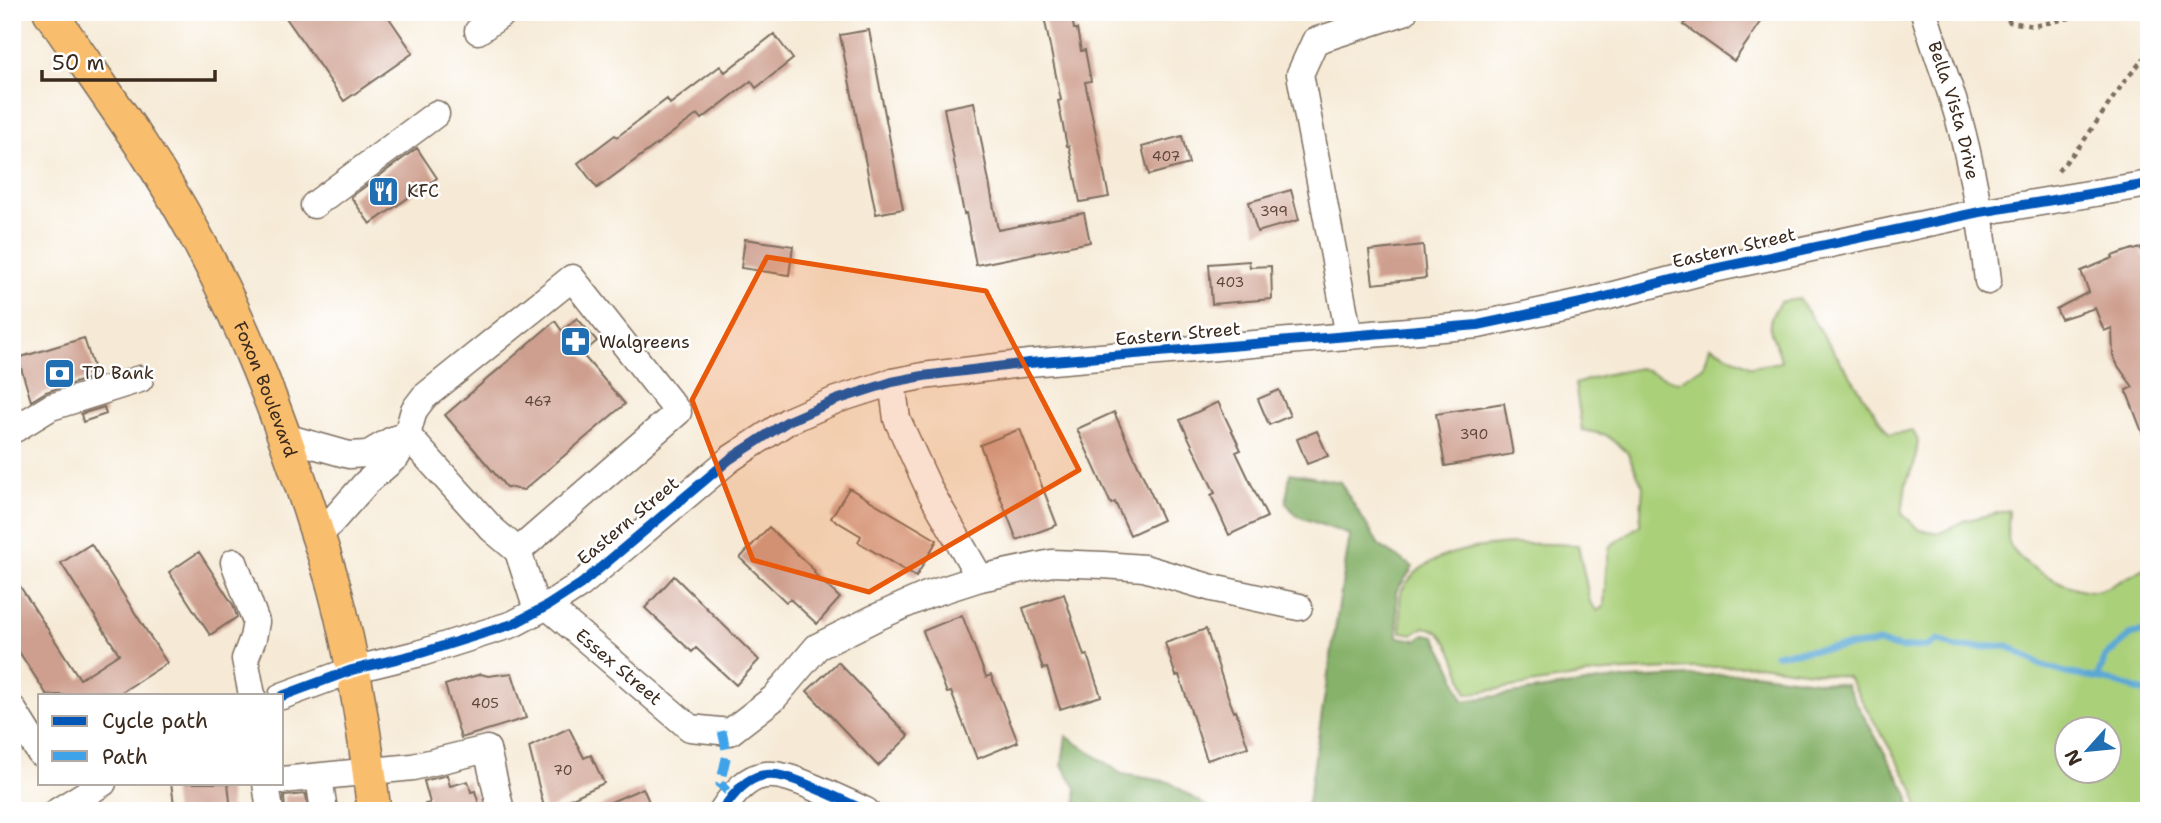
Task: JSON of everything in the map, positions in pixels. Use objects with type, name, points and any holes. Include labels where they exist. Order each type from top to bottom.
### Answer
[{"type":"main road","name":"Foxon Boulevard","points":[[50,12],[157,169],[192,229],[258,365],[285,437],[334,587],[352,670],[374,811]]},
{"type":"street","points":[[478,31],[505,12]]},
{"type":"street","points":[[1349,336],[1300,74],[1315,41],[1405,12]]},
{"type":"street","name":"Bella Vista Drive","points":[[1924,12],[1957,113],[1980,212],[1988,281]]},
{"type":"street","points":[[314,205],[436,114]]},
{"type":"street","name":"Eastern Street","points":[[284,695],[352,670],[421,653],[513,624],[581,584],[730,459],[788,421],[836,400],[892,382],[1029,363],[1478,325],[1586,302],[1709,270],[1980,212],[2149,184]]},
{"type":"street","points":[[318,537],[366,483],[397,456],[407,435],[414,410],[424,397],[572,278],[678,412],[518,551]]},
{"type":"street","points":[[15,429],[51,407],[140,379]]},
{"type":"street","points":[[892,382],[897,419],[930,491],[980,578],[1052,563],[1144,568],[1212,588],[1299,607]]},
{"type":"street","points":[[285,437],[349,455],[368,454],[407,435]]},
{"type":"street","points":[[407,435],[492,529],[518,551],[542,608]]},
{"type":"street","points":[[234,562],[256,622],[245,659],[253,694]]},
{"type":"street","name":"Essex Street","points":[[542,608],[690,728],[730,732],[774,698],[817,647],[916,600],[980,578]]},
{"type":"street","points":[[12,708],[38,750]]},
{"type":"street","points":[[284,780],[413,767],[487,749],[501,811]]},
{"type":"street","points":[[727,803],[749,781],[764,774],[788,775],[866,811]]},
{"type":"street","points":[[320,777],[324,811]]},
{"type":"street","points":[[63,798],[100,784]]},
{"type":"street","points":[[266,784],[270,811]]},
{"type":"path","points":[[2001,12],[2010,22],[2034,26],[2097,12]]},
{"type":"path","points":[[2058,170],[2083,142],[2124,82],[2149,52]]},
{"type":"highlighted area","points":[[767,257],[986,291],[1079,470],[869,592],[753,560],[692,400]]},
{"type":"green space","points":[[1799,299],[1889,434],[1913,431],[1918,441],[1915,462],[1906,483],[1902,514],[1920,530],[1941,533],[1964,521],[2009,510],[2008,539],[2022,560],[2046,576],[2085,590],[2095,591],[2107,587],[2149,565],[2149,811],[1918,811],[1915,791],[1848,677],[1759,665],[1606,672],[1467,694],[1455,659],[1441,634],[1424,627],[1413,634],[1401,632],[1401,593],[1416,573],[1435,560],[1482,547],[1508,544],[1578,545],[1590,602],[1597,611],[1604,606],[1610,546],[1640,525],[1643,486],[1627,452],[1606,435],[1582,430],[1575,384],[1640,368],[1677,382],[1704,367],[1710,346],[1751,367],[1781,362],[1772,335],[1772,316],[1780,302]]},
{"type":"green space","points":[[1290,473],[1340,482],[1379,545],[1413,567],[1396,592],[1398,637],[1417,640],[1426,634],[1435,636],[1453,671],[1463,701],[1607,680],[1753,673],[1846,685],[1908,794],[1911,811],[1302,811],[1308,802],[1350,535],[1297,516],[1286,503]]},
{"type":"green space","points":[[1066,736],[1122,774],[1169,782],[1214,811],[1077,811],[1076,788],[1062,765]]},
{"type":"building","points":[[282,12],[385,12],[413,53],[344,101]]},
{"type":"building","points":[[1043,12],[1071,12],[1081,51],[1085,50],[1091,81],[1085,82],[1109,197],[1080,202],[1058,101],[1061,100]]},
{"type":"building","points":[[1693,12],[1768,12],[1734,61],[1684,25]]},
{"type":"building","points":[[869,30],[903,209],[876,214],[840,35]]},
{"type":"building","points":[[774,34],[793,59],[756,88],[751,81],[702,119],[698,114],[597,188],[578,163],[667,99],[670,104],[720,66],[725,72]]},
{"type":"building","points":[[974,102],[998,230],[1084,213],[1090,242],[976,265],[944,108]]},
{"type":"building","points":[[1182,136],[1189,164],[1149,175],[1142,147]]},
{"type":"building","points":[[417,148],[437,178],[370,224],[351,197]]},
{"type":"building","points":[[1291,190],[1299,220],[1257,232],[1249,202]]},
{"type":"building","points":[[745,239],[793,246],[789,275],[741,268]]},
{"type":"building","points":[[1423,245],[1426,278],[1373,284],[1369,251]]},
{"type":"building","points":[[2141,248],[2144,256],[2149,254],[2149,445],[2126,390],[2133,387],[2113,355],[2112,328],[2104,331],[2095,308],[2061,319],[2056,309],[2089,292],[2081,271],[2113,258],[2112,256]]},
{"type":"building","points":[[1249,261],[1250,267],[1271,266],[1272,299],[1212,304],[1209,264]]},
{"type":"building","name":"Walgreens","points":[[577,318],[597,341],[582,354],[625,404],[524,490],[506,487],[445,415],[555,321],[562,331]]},
{"type":"building","points":[[84,338],[96,376],[46,392],[31,401],[18,358]]},
{"type":"building","points":[[1279,390],[1290,416],[1269,425],[1258,399]]},
{"type":"building","points":[[1218,402],[1241,450],[1236,452],[1267,517],[1229,535],[1211,495],[1215,493],[1180,420]]},
{"type":"building","points":[[1504,403],[1513,454],[1445,466],[1436,414]]},
{"type":"building","points":[[104,407],[106,414],[83,422],[81,414]]},
{"type":"building","points":[[1114,412],[1163,520],[1130,535],[1115,502],[1111,504],[1077,429]]},
{"type":"building","points":[[1020,429],[1057,525],[1017,540],[980,445]]},
{"type":"building","points":[[1317,431],[1328,456],[1307,464],[1297,439]]},
{"type":"building","points":[[849,488],[937,540],[916,577],[858,542],[861,536],[831,518]]},
{"type":"building","points":[[769,527],[840,598],[817,624],[790,599],[786,602],[740,558]]},
{"type":"building","points":[[91,544],[167,663],[119,694],[46,694],[12,641],[12,574],[80,679],[119,654],[61,563]]},
{"type":"building","points":[[199,552],[233,605],[237,617],[210,635],[169,572]]},
{"type":"building","points":[[674,576],[759,660],[736,685],[696,648],[692,652],[645,608]]},
{"type":"building","points":[[1064,594],[1084,656],[1087,655],[1101,696],[1060,709],[1047,668],[1043,669],[1023,608]]},
{"type":"building","points":[[962,615],[986,677],[991,675],[1018,742],[977,759],[923,631]]},
{"type":"building","points":[[1206,629],[1248,747],[1207,760],[1179,675],[1176,676],[1165,643]]},
{"type":"building","points":[[838,662],[909,736],[878,766],[807,691]]},
{"type":"building","points":[[512,673],[526,718],[461,738],[445,685],[481,674],[488,676]]},
{"type":"building","points":[[569,728],[584,758],[591,755],[604,783],[545,811],[529,747]]},
{"type":"building","points":[[447,775],[450,786],[468,781],[471,792],[475,791],[481,811],[426,811],[425,804],[430,803],[424,781]]},
{"type":"building","points":[[171,784],[228,784],[231,811],[175,811]]},
{"type":"building","points":[[643,788],[653,811],[590,811]]},
{"type":"building","points":[[306,794],[308,811],[285,811],[284,796]]},
{"type":"waterway","points":[[2097,679],[2106,656],[2131,635],[2149,630]]},
{"type":"waterway","points":[[1776,654],[1880,643],[1901,648],[1928,646],[1938,640],[1958,648],[2008,646],[2041,665],[2149,693]]},
{"type":"marked path","points":[[722,731],[727,754],[720,784],[732,796]]},
{"type":"cycle path","points":[[284,695],[352,670],[421,653],[513,624],[581,584],[730,459],[788,421],[836,400],[892,382],[1029,363],[1478,325],[1586,302],[1709,270],[1980,212],[2149,184]]},
{"type":"cycle path","points":[[722,811],[742,786],[752,779],[774,775],[800,781],[866,811]]},
{"type":"place","name":"KFC","points":[[384,191]]},
{"type":"place","name":"Walgreens","points":[[576,342]]},
{"type":"place","name":"TD Bank","points":[[59,373]]}]
